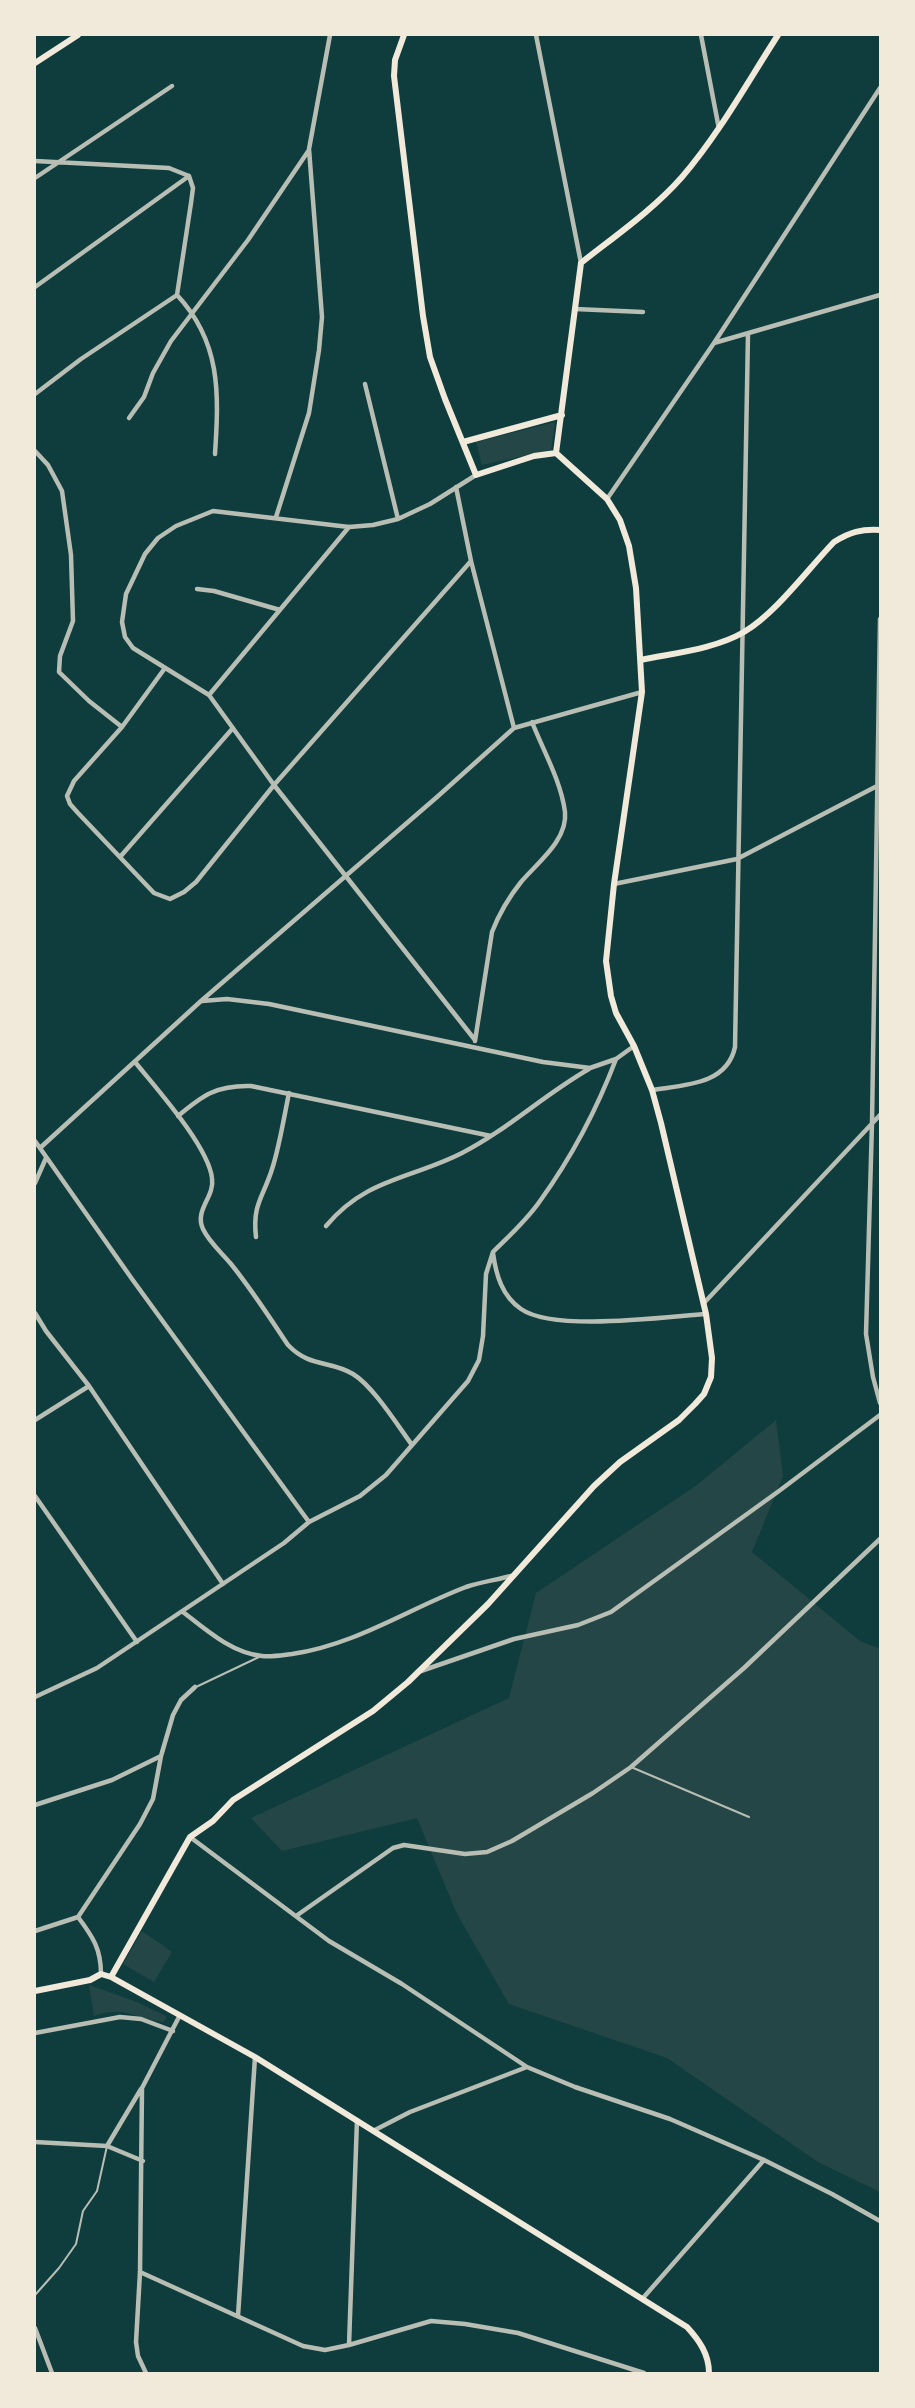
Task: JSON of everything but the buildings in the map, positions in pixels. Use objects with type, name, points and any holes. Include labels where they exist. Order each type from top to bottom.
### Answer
[{"type":"main road","points":[[35,63],[78,35]]},
{"type":"main road","points":[[111,1977],[190,1837],[213,1821],[233,1800],[257,1783],[373,1712],[420,1671],[488,1604],[511,1576],[594,1486],[620,1462],[679,1420],[704,1394],[711,1377],[712,1358],[706,1314],[652,1090],[634,1046],[616,1013],[611,996],[606,961],[614,884],[642,692],[636,588],[629,546],[620,520],[607,499],[556,453],[534,456],[476,475],[444,399],[430,357],[423,316],[394,76],[395,60],[404,35]]},
{"type":"main road","points":[[556,453],[581,263],[660,199],[682,176],[719,129],[778,35]]},
{"type":"main road","points":[[463,442],[562,415]]},
{"type":"main road","points":[[641,660],[719,642],[744,632],[763,618],[834,542],[848,533],[863,529],[880,530]]},
{"type":"main road","points":[[35,1991],[90,1980],[101,1974],[111,1977],[255,2057],[687,2327],[701,2342],[709,2365],[709,2373]]},
{"type":"street","points":[[276,517],[309,413],[319,350],[322,317],[309,149],[330,35]]},
{"type":"street","points":[[536,35],[581,263]]},
{"type":"street","points":[[701,35],[719,129]]},
{"type":"street","points":[[35,178],[172,86]]},
{"type":"street","points":[[607,499],[714,343],[880,88]]},
{"type":"street","points":[[129,418],[144,397],[156,368],[171,341],[194,313],[264,217],[309,149]]},
{"type":"street","points":[[35,161],[169,168],[189,176],[193,188],[177,295],[81,359],[35,394]]},
{"type":"street","points":[[35,288],[189,176]]},
{"type":"street","points":[[714,343],[880,294]]},
{"type":"street","points":[[177,295],[194,313],[207,340],[215,373],[218,412],[215,454]]},
{"type":"street","points":[[575,309],[643,312]]},
{"type":"street","points":[[652,1090],[711,1078],[723,1071],[732,1059],[734,1047],[737,860],[744,632],[748,334]]},
{"type":"street","points":[[365,384],[398,519]]},
{"type":"street","points":[[35,451],[48,465],[62,491],[71,554],[73,621],[60,656],[59,672],[89,702],[122,727]]},
{"type":"street","points":[[475,1040],[274,785],[209,696],[133,648],[125,637],[122,622],[126,594],[145,554],[158,538],[176,526],[213,511],[349,527],[373,525],[398,519],[430,504],[476,475]]},
{"type":"street","points":[[456,488],[471,560],[514,728]]},
{"type":"street","points":[[209,696],[349,527]]},
{"type":"street","points":[[165,668],[122,727],[74,781],[67,796],[70,804],[78,813],[154,893],[170,899],[184,892],[196,882],[274,785],[471,560]]},
{"type":"street","points":[[197,589],[226,594],[280,610]]},
{"type":"street","points":[[880,619],[879,785],[866,1334],[873,1377],[880,1403]]},
{"type":"street","points":[[40,1148],[201,1001],[514,728],[642,692]]},
{"type":"street","points":[[473,1047],[492,932],[499,916],[522,882],[559,837],[564,827],[565,814],[562,797],[532,722]]},
{"type":"street","points":[[120,856],[233,728]]},
{"type":"street","points":[[614,884],[737,860],[879,785]]},
{"type":"street","points":[[201,1001],[227,999],[269,1004],[543,1062],[590,1068]]},
{"type":"street","points":[[326,1226],[340,1209],[371,1188],[440,1163],[491,1136],[564,1084],[590,1068],[616,1059],[634,1046]]},
{"type":"street","points":[[35,1697],[97,1668],[183,1612],[284,1542],[309,1522],[360,1496],[386,1475],[468,1381],[479,1360],[484,1336],[486,1274],[493,1252],[539,1203],[561,1169],[600,1096],[616,1059]]},
{"type":"street","points":[[135,1062],[178,1116],[204,1156],[212,1180],[210,1193],[200,1212],[200,1221],[204,1230],[242,1279],[288,1346],[296,1354],[310,1362],[343,1369],[364,1381],[412,1445]]},
{"type":"street","points":[[178,1116],[199,1099],[219,1088],[251,1086],[491,1136]]},
{"type":"street","points":[[256,1237],[254,1217],[256,1208],[274,1164],[289,1093]]},
{"type":"street","points":[[703,1304],[880,1115]]},
{"type":"street","points":[[35,1141],[309,1522]]},
{"type":"street","points":[[35,1183],[46,1158]]},
{"type":"street","points":[[493,1252],[501,1287],[521,1309],[550,1320],[576,1322],[706,1314]]},
{"type":"street","points":[[35,1313],[46,1331],[89,1386],[223,1584]]},
{"type":"street","points":[[35,1420],[89,1386]]},
{"type":"street","points":[[420,1671],[514,1639],[578,1625],[611,1612],[779,1491],[880,1415]]},
{"type":"street","points":[[35,1496],[137,1642]]},
{"type":"street","points":[[296,1916],[392,1848],[404,1845],[465,1854],[487,1852],[512,1841],[631,1767],[744,1668],[880,1539]]},
{"type":"street","points":[[183,1612],[215,1637],[244,1652],[261,1656],[307,1652],[346,1641],[466,1587],[511,1576]]},
{"type":"street","points":[[35,1931],[78,1917],[140,1824],[153,1799],[161,1756],[173,1715],[181,1700],[195,1687]]},
{"type":"street","points":[[35,1805],[112,1780],[161,1756]]},
{"type":"street","points":[[190,1837],[329,1941],[402,1984],[527,2068],[584,2090],[670,2119],[764,2160],[832,2194],[880,2221]]},
{"type":"street","points":[[78,1917],[91,1935],[101,1956],[101,1974]]},
{"type":"street","points":[[107,2146],[142,2088],[180,2015]]},
{"type":"street","points":[[35,2033],[120,2017],[141,2019],[173,2030]]},
{"type":"street","points":[[238,2316],[255,2057]]},
{"type":"street","points":[[373,2131],[410,2112],[527,2068]]},
{"type":"street","points":[[142,2088],[140,2272],[136,2342],[138,2356],[146,2373]]},
{"type":"street","points":[[349,2346],[357,2120]]},
{"type":"street","points":[[35,2142],[107,2146],[142,2161]]},
{"type":"street","points":[[642,2298],[764,2160]]},
{"type":"street","points":[[140,2272],[302,2346],[325,2350],[349,2346],[431,2322],[464,2324],[518,2334],[644,2373]]},
{"type":"street","points":[[35,2328],[52,2373]]},
{"type":"lane","points":[[195,1687],[261,1656]]},
{"type":"lane","points":[[631,1767],[749,1817]]},
{"type":"lane","points":[[35,2295],[59,2268],[76,2244],[83,2211],[98,2191],[107,2146]]},
{"type":"shaded area","points":[[555,422],[551,450],[482,465],[476,442]]},
{"type":"shaded area","points":[[776,1420],[783,1476],[752,1552],[860,1641],[880,1649],[880,2192],[818,2162],[667,2058],[509,2004],[457,1914],[417,1818],[282,1851],[251,1818],[509,1698],[536,1593],[697,1485]]},
{"type":"shaded area","points":[[142,1931],[172,1952],[154,1982],[123,1964]]},
{"type":"shaded area","points":[[89,1985],[137,2002],[166,2016],[166,2019],[163,2022],[122,2012],[94,2016]]}]
